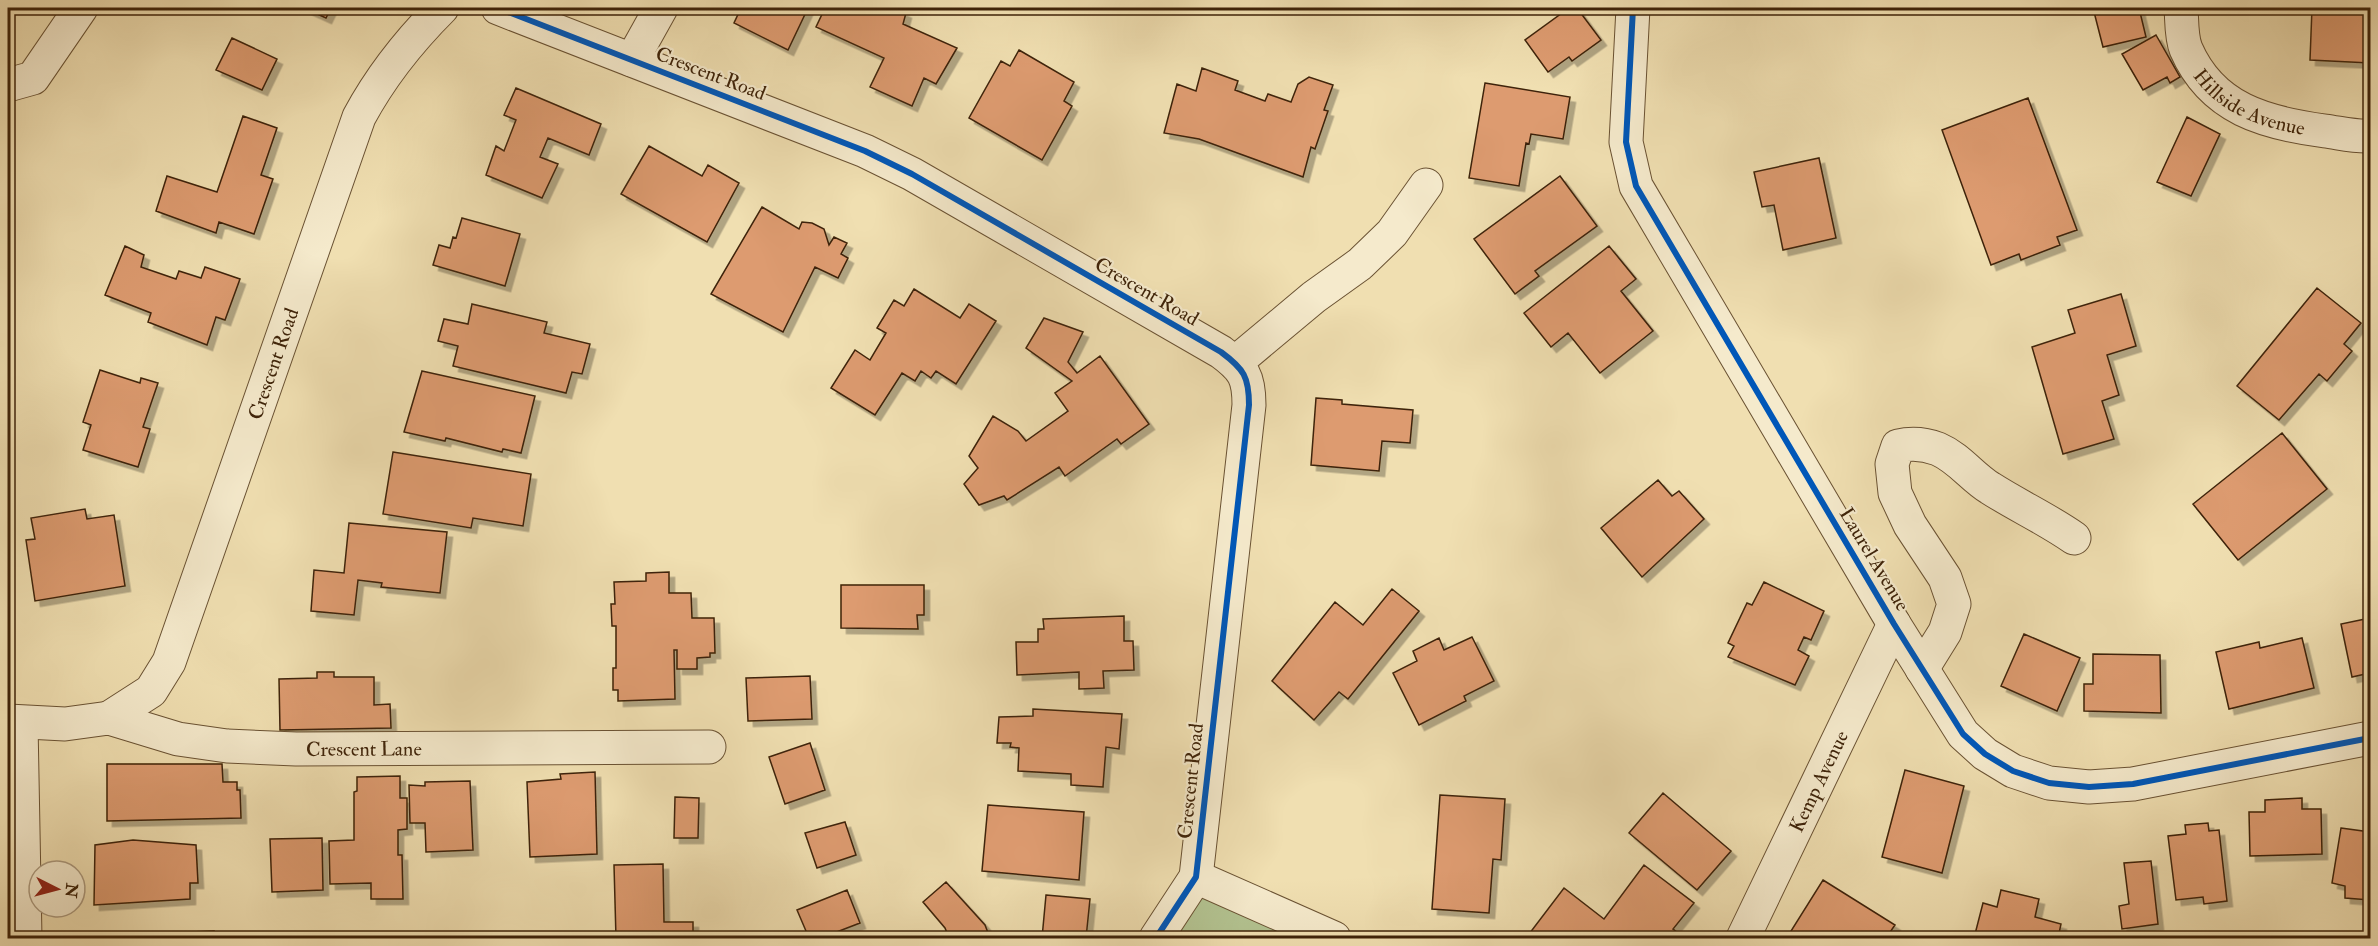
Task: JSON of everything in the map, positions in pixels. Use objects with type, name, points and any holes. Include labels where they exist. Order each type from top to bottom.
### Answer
[{"type":"street","points":[[8,86],[33,78],[81,8]]},
{"type":"street","name":"Crescent Road","points":[[110,717],[150,691],[169,662],[359,117],[391,65],[415,34],[442,8]]},
{"type":"street","name":"Crescent Road","points":[[498,8],[865,151],[912,174],[1235,363],[1245,374],[1250,387],[1250,405],[1196,878],[1156,939]]},
{"type":"street","points":[[632,60],[661,8]]},
{"type":"street","name":"Laurel Avenue","points":[[1633,8],[1626,142],[1636,186],[1894,624],[1963,734],[1985,754],[2013,771],[2049,783],[2089,787],[2133,784],[2370,738]]},
{"type":"street","name":"Hillside Avenue","points":[[2181,8],[2185,47],[2202,77],[2224,100],[2253,116],[2300,128],[2370,136]]},
{"type":"street","points":[[1235,363],[1314,297],[1360,264],[1392,233],[1426,185]]},
{"type":"street","points":[[1922,669],[1945,632],[1954,604],[1945,578],[1910,525],[1895,493],[1892,464],[1898,446],[1912,443],[1938,449],[1959,462],[1988,487],[2046,518],[2074,538]]},
{"type":"street","name":"Kemp Avenue","points":[[1743,939],[1894,624]]},
{"type":"street","name":"Crescent Lane","points":[[14,722],[65,724],[110,717],[178,739],[226,746],[296,749],[709,747]]},
{"type":"street","points":[[14,722],[25,939]]},
{"type":"street","points":[[1196,878],[1334,939]]},
{"type":"green space","points":[[1196,877],[1334,938],[1156,938]]},
{"type":"building","points":[[304,8],[331,8],[326,18]]},
{"type":"building","points":[[741,8],[808,8],[788,50],[734,23]]},
{"type":"building","points":[[825,8],[895,8],[906,13],[903,24],[957,48],[936,84],[924,78],[912,106],[870,87],[884,58],[816,27]]},
{"type":"building","points":[[1569,8],[1577,8],[1601,40],[1572,61],[1569,57],[1548,72],[1525,40]]},
{"type":"building","points":[[2093,8],[2139,8],[2146,37],[2103,47]]},
{"type":"building","points":[[2312,8],[2370,8],[2370,63],[2310,60]]},
{"type":"building","points":[[2156,35],[2180,77],[2170,83],[2167,77],[2143,90],[2122,54]]},
{"type":"building","points":[[232,38],[277,59],[262,90],[216,70]]},
{"type":"building","points":[[1019,50],[1074,82],[1064,101],[1072,106],[1042,160],[969,118],[1001,61],[1010,66]]},
{"type":"building","points":[[1202,68],[1238,81],[1235,90],[1265,101],[1268,94],[1291,102],[1298,84],[1309,77],[1333,85],[1324,110],[1328,111],[1315,149],[1311,147],[1303,177],[1199,139],[1164,133],[1177,84],[1196,91]]},
{"type":"building","points":[[1485,83],[1570,97],[1563,139],[1531,134],[1529,144],[1526,143],[1519,186],[1469,178]]},
{"type":"building","points":[[516,88],[601,124],[589,155],[548,138],[540,157],[558,164],[542,198],[486,175],[496,146],[504,151],[516,120],[504,115]]},
{"type":"building","points":[[2028,98],[2077,230],[2057,237],[2060,245],[2021,260],[2019,254],[1991,265],[1942,130]]},
{"type":"building","points":[[243,116],[277,128],[261,175],[273,179],[254,234],[219,222],[216,233],[156,211],[167,176],[217,192]]},
{"type":"building","points":[[2187,117],[2220,134],[2191,196],[2157,182]]},
{"type":"building","points":[[649,146],[702,176],[708,165],[739,183],[707,242],[621,194]]},
{"type":"building","points":[[1819,158],[1836,238],[1783,250],[1774,205],[1762,207],[1754,172]]},
{"type":"building","points":[[1560,176],[1597,226],[1535,271],[1539,276],[1515,294],[1474,239]]},
{"type":"building","points":[[762,207],[799,229],[802,222],[812,223],[824,229],[829,245],[834,237],[847,243],[841,254],[848,258],[838,278],[815,267],[783,332],[711,294]]},
{"type":"building","points":[[462,218],[520,234],[505,286],[433,265],[439,245],[450,248],[453,237],[456,238]]},
{"type":"building","points":[[125,246],[144,255],[141,267],[176,279],[179,271],[201,278],[205,267],[240,279],[225,320],[216,317],[207,345],[148,322],[151,313],[105,295]]},
{"type":"building","points":[[1609,246],[1636,279],[1621,291],[1653,331],[1600,373],[1568,333],[1551,347],[1524,313]]},
{"type":"building","points":[[2317,288],[2361,323],[2344,344],[2352,351],[2327,381],[2319,374],[2279,420],[2237,386]]},
{"type":"building","points":[[914,289],[960,318],[969,304],[996,321],[956,384],[936,371],[931,378],[921,371],[915,381],[902,373],[875,415],[831,388],[855,350],[870,360],[886,333],[877,328],[894,300],[904,306]]},
{"type":"building","points":[[2121,294],[2136,346],[2107,355],[2119,395],[2102,401],[2114,439],[2063,454],[2032,347],[2075,333],[2068,310]]},
{"type":"building","points":[[472,304],[547,322],[544,333],[590,344],[582,374],[572,372],[566,393],[453,366],[458,346],[438,341],[444,319],[468,324]]},
{"type":"building","points":[[1044,318],[1083,332],[1068,362],[1077,373],[1100,356],[1149,424],[1121,444],[1117,439],[1065,476],[1059,467],[1007,500],[1004,496],[979,505],[964,484],[978,468],[969,456],[993,416],[1018,431],[1026,441],[1068,411],[1055,393],[1072,381],[1026,348]]},
{"type":"building","points":[[100,370],[140,383],[141,378],[158,383],[143,427],[150,429],[138,467],[83,450],[91,425],[83,422]]},
{"type":"building","points":[[422,371],[535,396],[521,453],[503,449],[502,452],[446,438],[445,441],[404,432]]},
{"type":"building","points":[[1316,398],[1342,400],[1342,404],[1413,410],[1410,443],[1382,441],[1379,471],[1311,465]]},
{"type":"building","points":[[2282,433],[2327,489],[2238,560],[2193,504]]},
{"type":"building","points":[[393,452],[531,474],[523,526],[473,518],[471,528],[383,514]]},
{"type":"building","points":[[1658,480],[1672,496],[1679,491],[1704,519],[1642,577],[1601,528]]},
{"type":"building","points":[[85,509],[87,519],[114,515],[125,586],[35,601],[26,540],[35,539],[31,518]]},
{"type":"building","points":[[349,523],[447,532],[440,593],[381,587],[382,583],[358,580],[354,615],[311,611],[314,570],[344,573]]},
{"type":"building","points":[[669,572],[669,593],[691,593],[692,618],[714,618],[715,653],[710,653],[710,657],[697,658],[697,669],[677,669],[677,650],[674,650],[675,699],[618,701],[618,690],[613,690],[613,668],[616,668],[616,626],[612,626],[611,604],[615,604],[614,582],[646,581],[646,573]]},
{"type":"building","points":[[1764,582],[1824,611],[1811,640],[1804,637],[1798,650],[1809,656],[1795,685],[1728,657],[1734,646],[1728,643],[1747,603],[1752,605]]},
{"type":"building","points":[[841,585],[924,585],[924,615],[917,615],[918,629],[841,628]]},
{"type":"building","points":[[1392,589],[1419,611],[1348,699],[1339,692],[1314,720],[1272,681],[1335,602],[1363,625]]},
{"type":"building","points":[[1124,616],[1124,641],[1133,641],[1134,670],[1103,671],[1104,688],[1079,689],[1079,672],[1017,675],[1016,642],[1038,642],[1038,629],[1044,629],[1043,619]]},
{"type":"building","points":[[2370,618],[2370,673],[2352,677],[2341,624]]},
{"type":"building","points":[[2024,634],[2080,658],[2057,711],[2001,686]]},
{"type":"building","points":[[1472,637],[1494,681],[1464,696],[1466,701],[1419,725],[1393,673],[1417,661],[1413,651],[1439,638],[1444,650]]},
{"type":"building","points":[[2302,638],[2314,688],[2229,709],[2216,652],[2259,642],[2260,648]]},
{"type":"building","points":[[2093,654],[2160,655],[2161,713],[2084,711],[2084,684],[2093,684]]},
{"type":"building","points":[[317,672],[334,672],[334,677],[374,677],[374,705],[390,704],[391,728],[280,730],[279,679],[317,678]]},
{"type":"building","points":[[810,676],[812,719],[748,721],[746,678]]},
{"type":"building","points":[[1033,709],[1122,714],[1119,749],[1106,747],[1103,787],[1071,785],[1071,774],[1018,771],[1019,748],[1010,747],[1011,743],[997,743],[999,717],[1033,716]]},
{"type":"building","points":[[810,743],[825,790],[785,804],[769,757]]},
{"type":"building","points":[[107,764],[222,764],[223,782],[237,782],[237,790],[240,790],[241,818],[107,821]]},
{"type":"building","points":[[1905,770],[1964,786],[1942,873],[1882,857]]},
{"type":"building","points":[[595,772],[597,854],[530,857],[527,782],[561,779],[560,774]]},
{"type":"building","points":[[400,776],[400,798],[407,798],[407,829],[398,830],[398,855],[402,855],[403,899],[371,899],[371,883],[330,884],[329,841],[354,840],[354,792],[357,791],[357,777]]},
{"type":"building","points":[[470,781],[473,850],[426,852],[425,823],[410,823],[409,785],[425,786],[425,782]]},
{"type":"building","points":[[1663,793],[1731,851],[1697,890],[1629,833]]},
{"type":"building","points":[[1440,795],[1505,799],[1501,860],[1493,859],[1489,913],[1432,909]]},
{"type":"building","points":[[675,797],[699,798],[698,838],[674,838]]},
{"type":"building","points":[[2302,798],[2302,809],[2321,809],[2322,854],[2250,856],[2249,812],[2265,812],[2265,800]]},
{"type":"building","points":[[988,805],[1084,812],[1079,880],[982,871]]},
{"type":"building","points":[[845,822],[856,855],[817,868],[805,833]]},
{"type":"building","points":[[2208,823],[2209,831],[2219,830],[2227,901],[2204,904],[2203,897],[2176,900],[2168,836],[2186,834],[2185,825]]},
{"type":"building","points":[[2341,828],[2370,832],[2370,900],[2345,898],[2345,886],[2332,883]]},
{"type":"building","points":[[322,838],[323,890],[272,892],[270,839]]},
{"type":"building","points":[[133,840],[196,845],[198,883],[190,883],[190,899],[94,905],[95,845]]},
{"type":"building","points":[[2151,861],[2158,924],[2122,929],[2119,906],[2129,904],[2124,863]]},
{"type":"building","points":[[663,864],[664,922],[693,922],[693,938],[616,938],[614,865]]},
{"type":"building","points":[[1644,865],[1694,903],[1673,929],[1685,938],[1526,938],[1564,888],[1604,919]]},
{"type":"building","points":[[1823,880],[1895,925],[1886,938],[1802,938],[1791,931]]},
{"type":"building","points":[[946,882],[985,925],[990,938],[949,938],[945,928],[923,902]]},
{"type":"building","points":[[847,890],[860,923],[821,938],[809,938],[797,910]]},
{"type":"building","points":[[2001,890],[2039,899],[2035,917],[2061,924],[2058,938],[1974,938],[1983,903],[1997,907]]},
{"type":"building","points":[[1046,895],[1090,899],[1086,938],[1042,938]]},
{"type":"building","points":[[214,931],[214,937],[241,936],[241,938],[140,938],[140,934]]},
{"type":"cycle path","points":[[498,8],[865,151],[912,174],[1221,352],[1244,374],[1248,387],[1249,405],[1196,877],[1156,938]]},
{"type":"cycle path","points":[[1633,8],[1626,142],[1636,186],[1894,624],[1963,734],[1985,754],[2013,771],[2049,783],[2089,787],[2133,784],[2370,738]]}]
